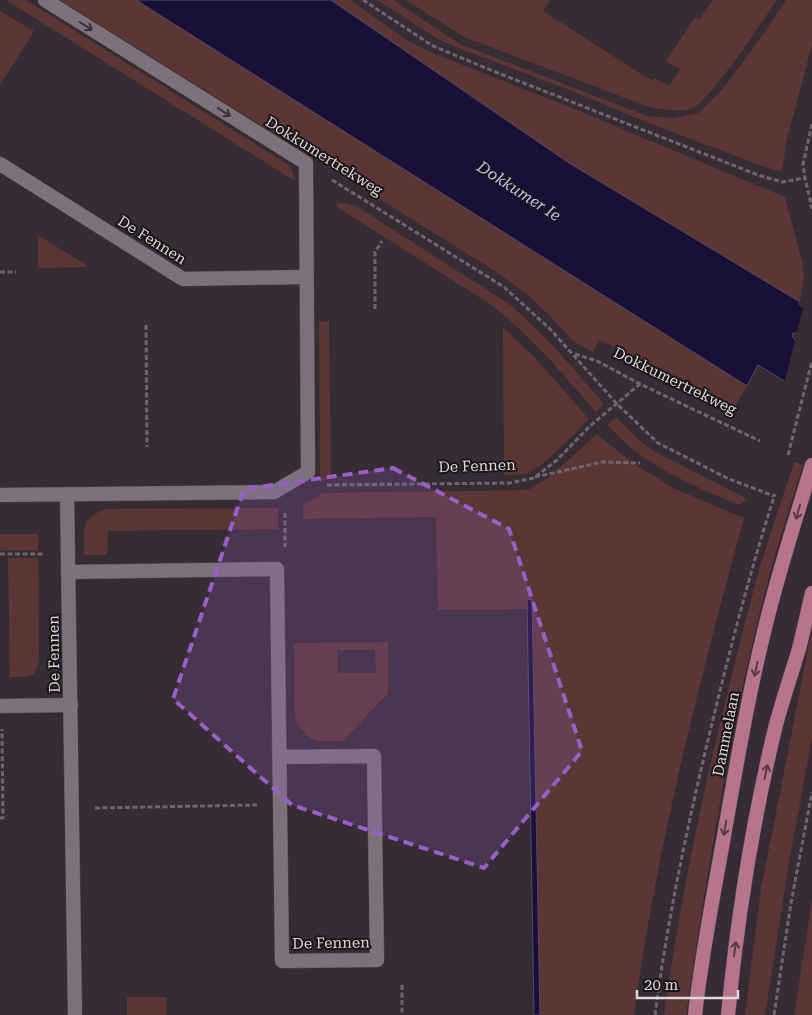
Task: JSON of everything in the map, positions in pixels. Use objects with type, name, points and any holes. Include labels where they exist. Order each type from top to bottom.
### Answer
[{"type":"main road","name":"Dammelaan","points":[[695,1015],[698,984],[710,915],[753,683],[778,581],[812,465]]},
{"type":"main road","points":[[728,1015],[740,912],[759,805],[774,731],[800,645],[812,593]]},
{"type":"street","name":"Dokkumertrekweg","points":[[45,0],[306,163]]},
{"type":"street","points":[[0,495],[274,492],[308,472],[306,163]]},
{"type":"street","name":"De Fennen","points":[[0,164],[183,279],[306,277]]},
{"type":"street","name":"De Fennen","points":[[67,495],[75,1015]]},
{"type":"street","points":[[68,572],[277,569]]},
{"type":"street","name":"De Fennen","points":[[277,569],[282,961],[377,960],[374,756],[280,757]]},
{"type":"street","name":"De Fennen","points":[[1,706],[71,705]]},
{"type":"path","points":[[363,0],[433,46],[498,73],[758,176],[782,182],[805,178]]},
{"type":"path","points":[[812,124],[803,164],[812,210]]},
{"type":"path","name":"Dokkumertrekweg","points":[[306,163],[504,287],[550,329],[617,404],[658,443],[682,457],[729,479],[774,496]]},
{"type":"path","points":[[376,309],[374,252],[382,241]]},
{"type":"path","points":[[0,272],[16,272]]},
{"type":"path","points":[[146,325],[147,447]]},
{"type":"path","name":"Dokkumertrekweg","points":[[574,354],[597,361],[640,384],[760,441]]},
{"type":"path","points":[[800,413],[812,361]]},
{"type":"path","name":"De Fennen","points":[[326,485],[510,483],[534,478],[556,460],[590,426],[640,384]]},
{"type":"path","points":[[534,478],[602,462],[640,463]]},
{"type":"path","points":[[277,569],[285,555],[284,485]]},
{"type":"path","name":"Dammelaan","points":[[655,1015],[678,872],[698,778],[745,593],[774,496]]},
{"type":"path","points":[[0,554],[68,553]]},
{"type":"path","points":[[0,818],[3,818],[1,706]]},
{"type":"path","points":[[774,1015],[791,903],[812,792]]},
{"type":"path","points":[[72,808],[280,804]]},
{"type":"path","points":[[402,985],[402,1015]]},
{"type":"highlighted area","points":[[393,468],[509,529],[582,751],[484,868],[292,805],[173,699],[244,489]]},
{"type":"shaded area","points":[[6,0],[26,0],[287,164],[292,170],[295,181]]},
{"type":"shaded area","points":[[60,0],[136,0],[747,386],[733,410],[675,376],[599,340],[593,352],[574,342],[524,292],[495,271]]},
{"type":"shaded area","points":[[331,0],[350,0],[408,41],[432,53],[567,106],[785,197],[802,261],[804,277],[800,302],[569,163]]},
{"type":"shaded area","points":[[377,0],[393,0],[460,44],[647,116],[673,118],[698,113],[722,90],[786,0],[812,0],[812,45],[787,139],[782,171],[770,169],[646,122],[572,91],[458,48],[438,39]]},
{"type":"shaded area","points":[[406,0],[550,0],[543,11],[652,81],[655,78],[669,86],[680,69],[666,61],[695,17],[699,20],[713,0],[777,0],[736,60],[710,93],[691,109],[680,111],[649,107],[464,37]]},
{"type":"shaded area","points":[[0,11],[34,31],[0,85]]},
{"type":"shaded area","points":[[343,203],[356,206],[512,306],[548,341],[604,404],[596,412],[546,355],[505,316],[490,304],[337,207],[336,204]]},
{"type":"shaded area","points":[[38,235],[86,265],[86,267],[38,268]]},
{"type":"shaded area","points":[[329,321],[331,477],[320,482],[319,322]]},
{"type":"shaded area","points":[[503,327],[536,359],[589,419],[542,464],[534,470],[519,475],[504,475]]},
{"type":"shaded area","points":[[616,417],[640,441],[654,451],[747,499],[739,505],[689,483],[653,464],[607,425]]},
{"type":"shaded area","points":[[597,434],[634,464],[673,488],[744,518],[695,703],[667,827],[643,952],[634,1015],[540,1015],[532,600],[527,601],[527,609],[438,610],[436,517],[303,519],[303,505],[323,493],[528,490],[548,478]]},
{"type":"shaded area","points":[[794,462],[803,465],[770,573],[732,738],[712,848],[686,1015],[664,1015],[681,906],[715,743],[756,581]]},
{"type":"shaded area","points":[[278,508],[278,529],[108,531],[107,555],[84,555],[85,526],[92,516],[107,509]]},
{"type":"shaded area","points":[[0,534],[38,534],[38,550],[0,551]]},
{"type":"shaded area","points":[[8,558],[38,558],[39,656],[34,673],[27,676],[10,677]]},
{"type":"shaded area","points":[[812,630],[812,738],[789,863],[765,1015],[745,1015],[761,889]]},
{"type":"shaded area","points":[[388,642],[388,693],[343,741],[312,739],[300,728],[295,718],[294,643]],"holes":[[[337,650],[375,650],[376,673],[338,673]]]},
{"type":"shaded area","points":[[812,901],[812,1015],[794,1015]]},
{"type":"shaded area","points":[[127,997],[166,997],[166,1015],[127,1015]]},
{"type":"water","name":"Dokkumer Ie","points":[[136,0],[331,0],[569,163],[800,302],[799,305],[812,313],[812,342],[797,333],[793,333],[792,336],[795,340],[812,398],[758,365],[747,386]]},
{"type":"water","points":[[529,599],[532,600],[540,1015],[534,1015],[527,601]]},
{"type":"pier","points":[[800,299],[802,303],[812,310],[812,344],[796,335],[803,308],[799,305]]},
{"type":"pier","points":[[796,337],[812,347],[812,401],[784,384]]}]
